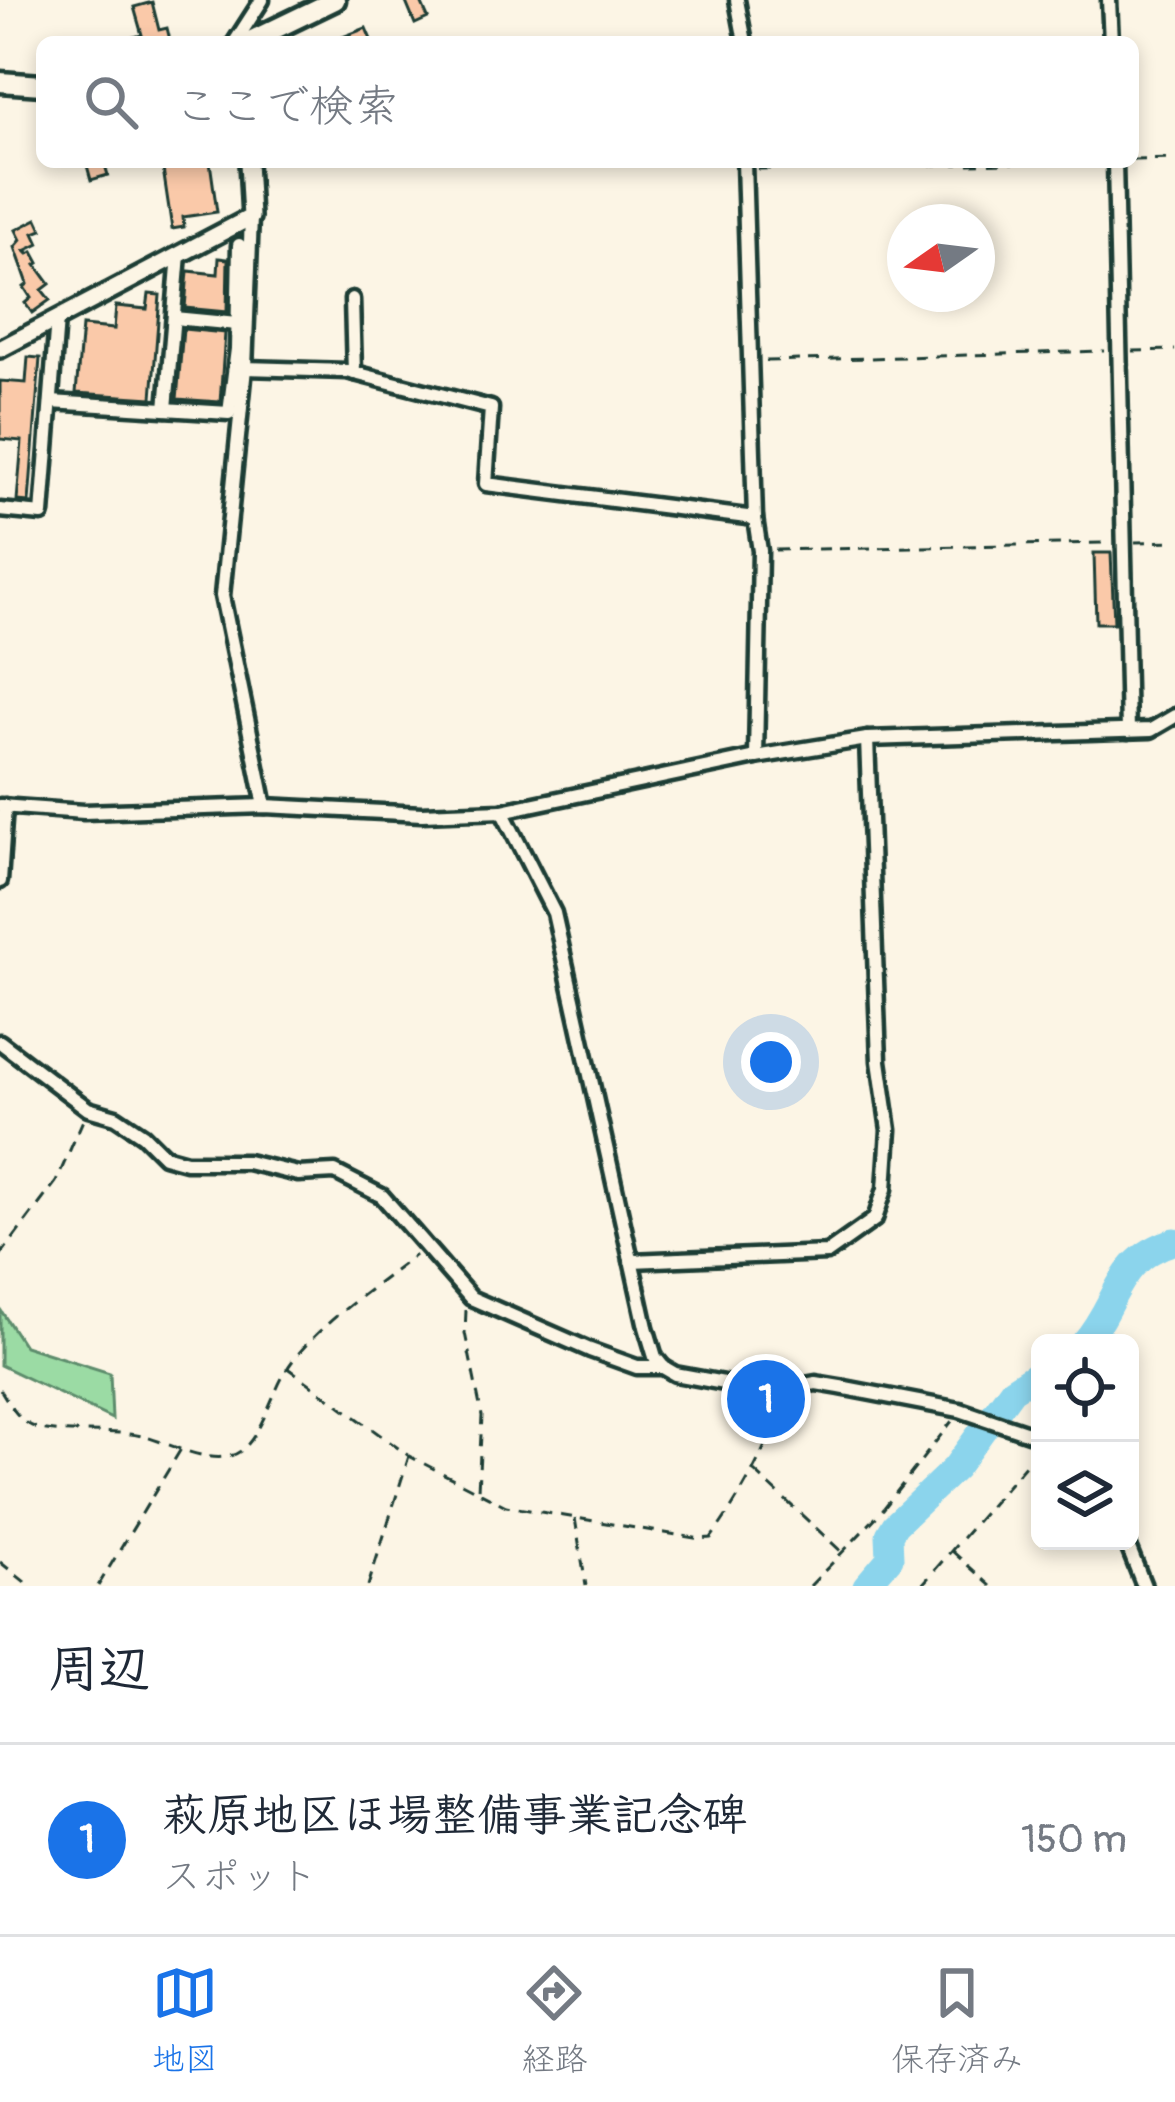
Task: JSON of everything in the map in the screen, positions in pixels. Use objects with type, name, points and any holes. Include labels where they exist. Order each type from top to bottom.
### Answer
[{"type":"main road","points":[[260,36],[335,0]]},
{"type":"main road","points":[[0,82],[36,85]]},
{"type":"street","points":[[239,36],[262,0]]},
{"type":"street","points":[[737,0],[744,36]]},
{"type":"street","points":[[1109,0],[1111,36]]},
{"type":"street","points":[[248,168],[245,368],[222,596],[266,806]]},
{"type":"street","points":[[744,168],[755,518],[760,551],[756,757]]},
{"type":"street","points":[[1115,168],[1128,731]]},
{"type":"street","points":[[0,349],[251,217]]},
{"type":"street","points":[[51,402],[230,413],[239,245]]},
{"type":"street","points":[[166,409],[179,254]]},
{"type":"street","points":[[352,299],[354,373]]},
{"type":"street","points":[[173,318],[237,323]]},
{"type":"street","points":[[0,510],[42,514],[57,319]]},
{"type":"street","points":[[245,368],[354,373],[491,408],[486,484],[755,518]]},
{"type":"street","points":[[0,881],[3,806],[84,812],[266,806],[422,814],[502,811],[756,757],[867,739],[1150,730],[1175,716]]},
{"type":"street","points":[[631,1261],[827,1253],[875,1219],[885,1189],[890,1130],[879,1061],[867,739]]},
{"type":"street","points":[[502,811],[554,913],[631,1261],[655,1357],[663,1367],[675,1374],[726,1384],[783,1389],[816,1383],[960,1410],[1031,1434]]},
{"type":"street","points":[[0,1042],[88,1109],[116,1117],[164,1156],[186,1162],[247,1162],[298,1174],[335,1172],[382,1196],[471,1298],[617,1360],[637,1367],[663,1367]]},
{"type":"street","points":[[1130,1550],[1144,1586]]},
{"type":"path","points":[[1139,160],[1175,159]]},
{"type":"path","points":[[752,362],[1175,350]]},
{"type":"path","points":[[760,551],[1175,541]]},
{"type":"path","points":[[0,1256],[56,1182],[88,1109]]},
{"type":"path","points":[[0,1389],[25,1423],[40,1430],[118,1432],[212,1457],[241,1452],[287,1367],[308,1342],[426,1246]]},
{"type":"path","points":[[471,1298],[464,1315],[482,1417],[477,1492]]},
{"type":"path","points":[[287,1367],[409,1456],[506,1506],[688,1538],[711,1538],[753,1469],[783,1389]]},
{"type":"path","points":[[810,1586],[844,1554],[960,1410]]},
{"type":"path","points":[[98,1586],[182,1448]]},
{"type":"path","points":[[368,1586],[409,1456]]},
{"type":"path","points":[[921,1586],[1031,1458]]},
{"type":"path","points":[[753,1469],[844,1554]]},
{"type":"path","points":[[575,1518],[586,1586]]},
{"type":"path","points":[[951,1551],[991,1586]]},
{"type":"path","points":[[0,1562],[30,1586]]},
{"type":"green space","points":[[0,1309],[24,1346],[110,1373],[112,1419],[0,1365]]},
{"type":"building","points":[[405,0],[420,0],[428,18],[415,24]]},
{"type":"building","points":[[152,2],[159,30],[167,28],[169,36],[138,36],[142,35],[134,7]]},
{"type":"building","points":[[366,28],[369,36],[345,36]]},
{"type":"building","points":[[88,168],[106,168],[108,175],[91,180]]},
{"type":"building","points":[[163,168],[211,168],[217,212],[183,217],[184,227],[172,229]]},
{"type":"building","points":[[37,219],[42,230],[34,233],[39,244],[25,251],[33,252],[50,284],[42,290],[50,300],[32,313],[25,303],[31,298],[15,247],[21,240],[16,230]]},
{"type":"building","points":[[219,258],[228,259],[227,312],[185,308],[188,271],[218,274]]},
{"type":"building","points":[[149,294],[160,295],[152,398],[76,393],[82,326],[114,329],[116,306],[147,309]]},
{"type":"building","points":[[183,329],[225,333],[220,402],[177,399]]},
{"type":"building","points":[[28,357],[40,358],[29,502],[17,501],[22,441],[0,439],[0,381],[26,383]]},
{"type":"building","points":[[1094,553],[1111,553],[1114,623],[1096,623]]},
{"type":"waterway","points":[[1091,1334],[1129,1271],[1155,1249],[1175,1241]]},
{"type":"waterway","points":[[866,1586],[890,1558],[889,1535],[895,1525],[955,1468],[1012,1390],[1031,1378]]},
{"type":"place","name":"萩原地区ほ場整備事業記念碑","points":[[766,1399]]}]
